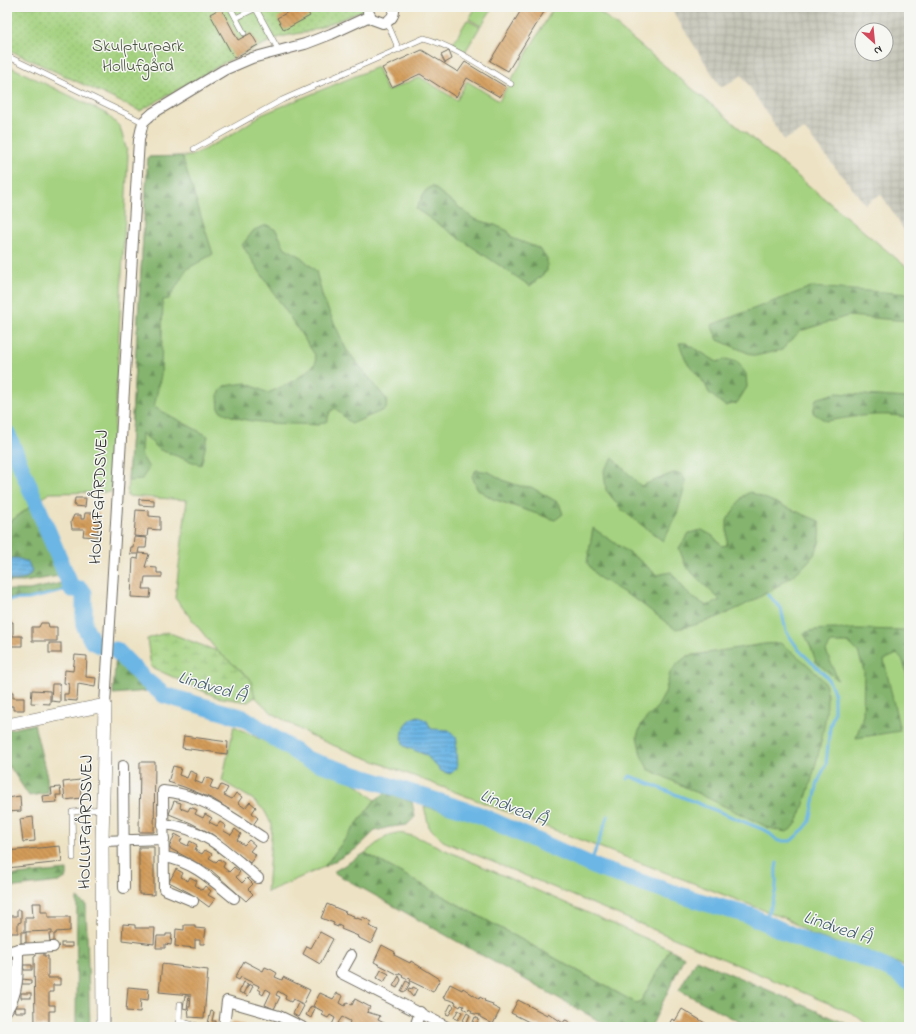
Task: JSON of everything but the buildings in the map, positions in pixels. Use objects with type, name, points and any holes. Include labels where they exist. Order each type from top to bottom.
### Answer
[{"type":"street","points":[[143,122],[153,113],[224,70],[252,58],[331,34],[369,12],[375,22],[387,22],[394,14],[394,7]]},
{"type":"street","name":"HOLLUFGÅRDSVEJ","points":[[103,1027],[102,809],[105,705],[139,140],[143,122]]},
{"type":"street","points":[[7,725],[105,705]]},
{"type":"street","points":[[123,766],[124,888]]},
{"type":"street","points":[[193,901],[164,889],[163,791],[179,792],[200,799],[262,838]]},
{"type":"street","points":[[164,824],[180,825],[198,833],[224,849],[258,878]]},
{"type":"street","points":[[102,841],[164,839]]},
{"type":"street","points":[[164,857],[178,859],[189,864],[234,898]]},
{"type":"street","points":[[7,952],[18,949],[53,947]]},
{"type":"street","points":[[7,1010],[14,996],[17,981],[18,949]]},
{"type":"street","points":[[351,956],[341,973],[447,1027]]},
{"type":"street","points":[[224,1027],[227,1001],[279,1016],[302,1027]]},
{"type":"street","points":[[415,1027],[420,1012]]},
{"type":"lane","points":[[230,7],[244,33]]},
{"type":"lane","points":[[236,18],[256,7],[279,51]]},
{"type":"lane","points":[[387,22],[399,50]]},
{"type":"lane","points":[[194,148],[282,100],[424,38],[438,42],[511,84]]},
{"type":"lane","points":[[7,56],[143,122]]},
{"type":"lane","points":[[73,858],[72,812],[102,809]]},
{"type":"lane","points":[[180,1004],[179,1021],[200,1027]]},
{"type":"shaded area","points":[[670,7],[909,7],[909,238],[881,194],[865,204],[804,129],[784,140],[742,75],[721,88]]},
{"type":"green space","name":"Skulpturpark Hollufgård","points":[[7,7],[372,7],[311,31],[280,37],[231,59],[140,111],[7,49]]},
{"type":"green space","points":[[476,7],[493,7],[481,26],[469,19]]},
{"type":"green space","points":[[554,7],[594,7],[909,269],[909,967],[812,935],[787,919],[335,746],[313,737],[272,713],[255,697],[250,678],[217,651],[175,598],[187,500],[127,496],[148,157],[191,156],[228,137],[261,115],[377,67],[387,91],[420,77],[457,100],[467,81],[499,101]]},
{"type":"green space","points":[[467,20],[480,27],[465,52],[452,45]]},
{"type":"green space","points":[[7,65],[107,114],[120,127],[128,155],[111,492],[49,493],[7,524]]},
{"type":"green space","points":[[182,156],[213,254],[187,269],[169,299],[163,300],[161,375],[154,407],[208,436],[201,465],[160,450],[142,433],[141,454],[149,468],[141,480],[128,481],[148,157]]},
{"type":"green space","points":[[432,186],[474,219],[495,225],[508,231],[512,238],[538,248],[547,258],[547,271],[530,286],[416,209],[425,191]]},
{"type":"green space","points":[[267,225],[276,230],[285,248],[300,256],[316,271],[323,298],[346,349],[387,400],[386,409],[351,424],[335,408],[330,412],[327,421],[318,425],[267,423],[241,419],[219,410],[218,395],[224,386],[246,383],[268,393],[288,384],[306,372],[316,362],[315,355],[242,245],[254,230]]},
{"type":"green space","points":[[811,287],[909,294],[909,321],[848,316],[800,331],[782,350],[755,356],[718,340],[711,325]]},
{"type":"green space","points":[[679,343],[686,343],[717,362],[726,359],[738,362],[746,374],[747,387],[737,403],[725,406],[709,393],[705,384],[686,361]]},
{"type":"green space","points":[[836,393],[906,398],[909,400],[909,418],[878,415],[857,416],[826,421],[813,413],[816,399]]},
{"type":"green space","points":[[613,458],[641,486],[673,473],[682,474],[686,482],[677,514],[663,541],[622,510],[606,490],[604,470]]},
{"type":"green space","points":[[476,470],[489,472],[505,481],[520,486],[531,487],[559,503],[563,514],[555,520],[493,499],[477,489],[472,476]]},
{"type":"green space","points":[[750,492],[819,521],[820,539],[813,556],[802,568],[769,592],[729,612],[691,626],[675,629],[638,601],[598,577],[587,563],[593,528],[638,559],[657,575],[671,572],[690,596],[707,606],[720,600],[686,567],[679,548],[689,533],[702,530],[713,536],[722,546],[727,545],[727,520],[743,496]]},
{"type":"green space","points":[[31,506],[59,570],[59,576],[24,582],[7,582],[7,580],[24,579],[30,575],[32,571],[16,558],[7,559],[7,524]]},
{"type":"green space","points":[[62,583],[64,590],[29,598],[7,598],[7,590],[29,590]]},
{"type":"green space","points":[[822,629],[909,629],[909,683],[903,661],[897,654],[884,660],[900,731],[856,738],[863,715],[864,671],[858,652],[849,643],[831,643],[826,651],[838,680],[816,662],[804,633]]},
{"type":"green space","points":[[167,632],[217,651],[250,678],[255,697],[248,702],[216,697],[151,667],[147,639]]},
{"type":"green space","points":[[780,643],[817,674],[825,684],[827,695],[823,732],[813,776],[796,824],[793,828],[786,832],[769,828],[648,769],[641,755],[637,736],[642,723],[658,706],[665,693],[670,673],[676,665],[687,656],[764,644]]},
{"type":"green space","points":[[116,653],[149,691],[113,694]]},
{"type":"green space","points":[[34,724],[47,777],[48,793],[29,796],[10,767],[7,767],[7,730]]},
{"type":"green space","points":[[234,726],[318,768],[355,783],[375,800],[324,867],[267,892],[272,825],[264,810],[252,799],[222,781]]},
{"type":"green space","points":[[387,792],[412,802],[415,817],[407,825],[375,831],[356,849],[324,867],[375,800]]},
{"type":"green space","points":[[424,806],[488,823],[610,877],[669,896],[757,920],[796,942],[828,956],[855,957],[902,979],[909,987],[909,1027],[870,1027],[854,1014],[443,841],[429,827]]},
{"type":"green space","points":[[397,833],[410,835],[426,841],[670,949],[641,1001],[636,1003],[365,853],[386,836]]},
{"type":"green space","points":[[365,853],[636,1003],[641,1001],[670,949],[684,957],[651,1027],[610,1027],[333,872]]},
{"type":"green space","points":[[67,870],[67,877],[59,882],[7,888],[7,876]]},
{"type":"green space","points":[[77,898],[86,905],[90,1027],[76,1027]]},
{"type":"green space","points":[[696,959],[854,1027],[749,1027],[679,990]]},
{"type":"water","points":[[16,558],[28,562],[32,571],[25,579],[7,580],[7,559]]},
{"type":"water","points":[[418,716],[427,721],[431,729],[449,730],[456,737],[457,768],[450,774],[441,771],[426,755],[404,746],[402,737],[404,728],[413,718]]},
{"type":"waterway","points":[[7,13],[13,7]]},
{"type":"waterway","name":"Lindved Å","points":[[7,433],[72,589],[80,589],[84,593],[84,625],[92,641],[104,647]]},
{"type":"waterway","points":[[7,600],[29,599],[72,589]]},
{"type":"waterway","points":[[628,779],[630,776],[767,831],[778,841],[791,841],[805,828],[810,821],[818,782],[826,764],[830,727],[834,713],[834,693],[826,676],[799,650],[786,631],[781,608],[768,595]]},
{"type":"waterway","name":"Lindved Å","points":[[116,650],[143,678],[164,695],[244,718],[306,759],[475,813],[600,869],[751,916],[811,944],[837,952],[857,955],[895,972],[909,982]]},
{"type":"waterway","points":[[590,865],[608,816]]},
{"type":"waterway","points":[[765,921],[776,890],[777,863]]}]
